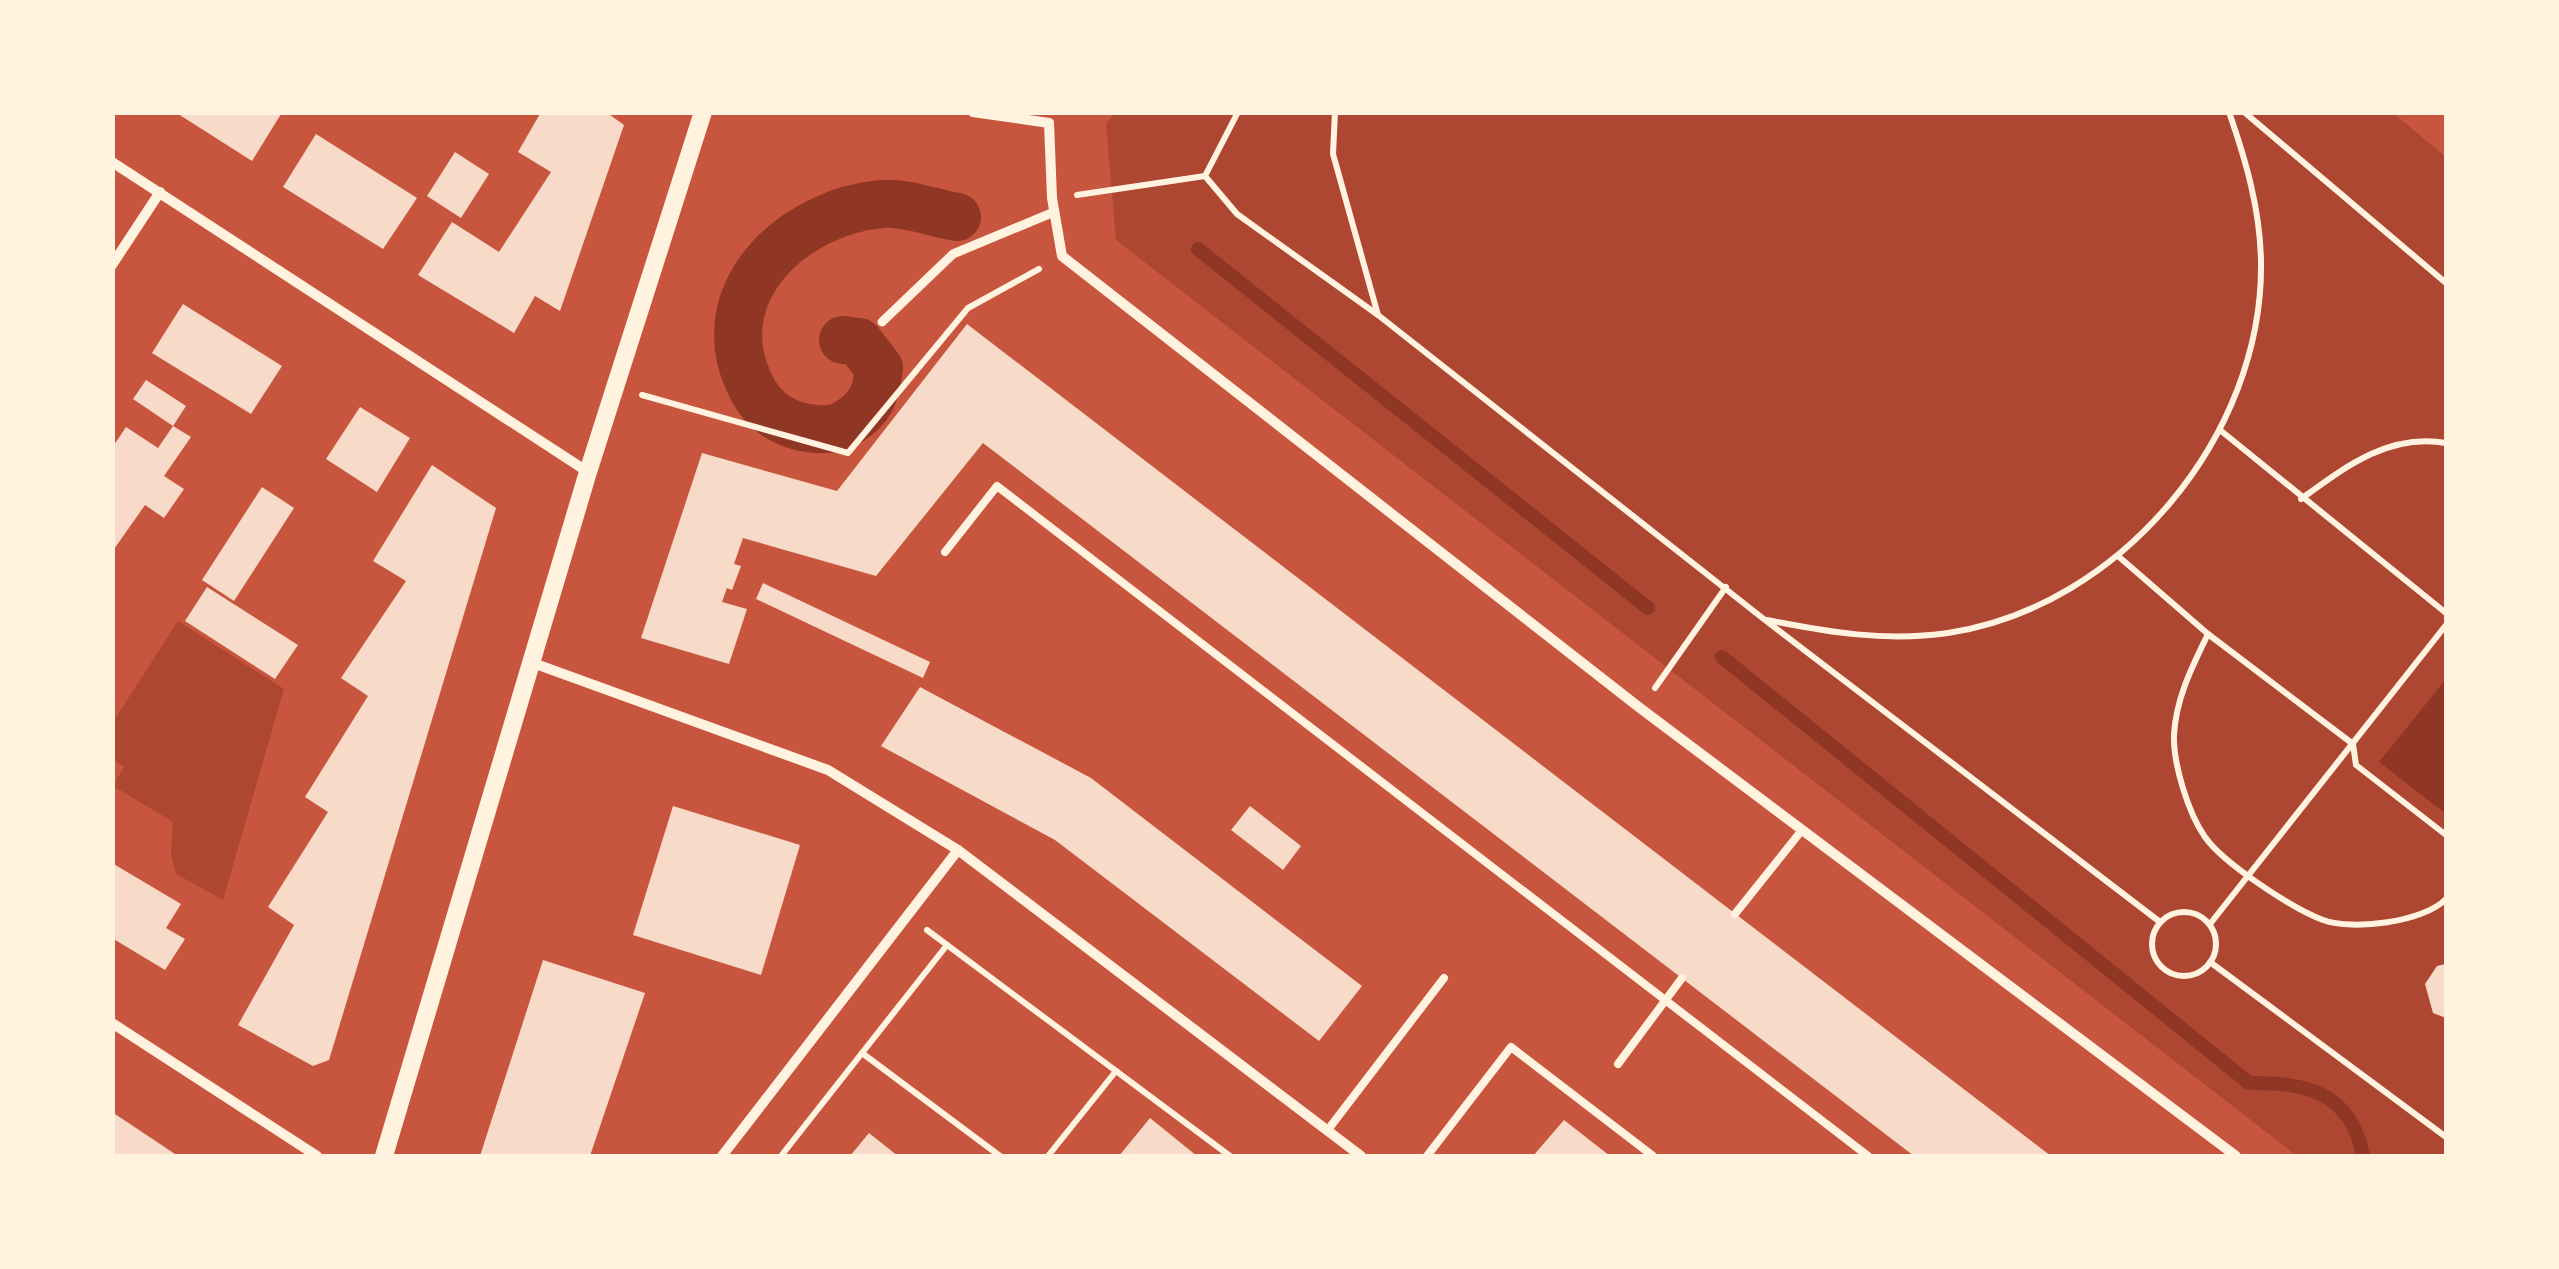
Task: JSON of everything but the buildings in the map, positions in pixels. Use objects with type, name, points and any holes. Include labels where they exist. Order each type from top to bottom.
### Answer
[{"type":"street","points":[[384,1156],[588,472],[703,112]]},
{"type":"street","points":[[973,112],[1049,122]]},
{"type":"street","points":[[1057,112],[1049,122],[1052,198],[1062,256],[1640,708],[2236,1156]]},
{"type":"street","points":[[112,162],[588,472]]},
{"type":"street","points":[[112,266],[160,192]]},
{"type":"street","points":[[882,322],[953,254],[1054,212]]},
{"type":"street","points":[[533,662],[828,770],[958,850],[1361,1156]]},
{"type":"street","points":[[722,1156],[958,850]]},
{"type":"street","points":[[112,1023],[317,1156]]},
{"type":"lane","points":[[945,552],[997,486],[1868,1156]]},
{"type":"lane","points":[[1734,914],[1802,830]]},
{"type":"lane","points":[[1327,1131],[1444,978]]},
{"type":"lane","points":[[1618,1064],[1682,978]]},
{"type":"lane","points":[[1427,1156],[1511,1047],[1654,1156]]},
{"type":"path","points":[[1205,176],[1238,112]]},
{"type":"path","points":[[1334,112],[1333,154],[1378,315]]},
{"type":"path","points":[[1766,620],[1857,638],[1950,632],[2038,605],[2118,556],[2176,498],[2220,430],[2250,348],[2261,262],[2252,176],[2230,112]]},
{"type":"path","points":[[2244,112],[2446,282]]},
{"type":"path","points":[[1052,198],[1205,176]]},
{"type":"path","points":[[1205,176],[1237,214],[1378,315],[1766,620],[2160,922]]},
{"type":"path","points":[[616,387],[848,453],[968,308],[1062,256]]},
{"type":"path","points":[[2220,430],[2446,612]]},
{"type":"path","points":[[2301,499],[2357,459],[2388,446],[2426,439],[2446,442]]},
{"type":"path","points":[[2118,556],[2208,634],[2353,744],[2356,765],[2446,835]]},
{"type":"path","points":[[1640,708],[1726,587]]},
{"type":"path","points":[[2210,924],[2446,626]]},
{"type":"path","points":[[2208,634],[2182,688],[2174,738],[2185,791],[2205,837],[2248,875],[2324,920],[2375,926],[2439,907],[2446,898]]},
{"type":"path","points":[[2185,912],[2210,924],[2216,950],[2210,962],[2185,976],[2158,964],[2153,935],[2160,922],[2185,912]]},
{"type":"path","points":[[908,916],[1230,1156]]},
{"type":"path","points":[[781,1156],[947,945]]},
{"type":"path","points":[[2210,962],[2446,1137]]},
{"type":"path","points":[[862,1053],[1000,1156]]},
{"type":"path","points":[[1048,1156],[1116,1071]]},
{"type":"shaded area","points":[[1115,112],[2393,113],[2446,157],[2446,1156],[2297,1156],[1116,240],[1106,124]]},
{"type":"shaded area","points":[[178,621],[284,689],[223,900],[176,874],[171,855],[173,822],[113,786],[124,767],[113,759],[113,722]]},
{"type":"shaded area","points":[[2446,679],[2446,814],[2379,762]]},
{"type":"waterway","points":[[843,340],[859,342],[879,368],[870,401],[855,418],[836,427],[807,428],[769,411],[748,380],[739,347],[740,315],[750,286],[768,260],[791,239],[850,210],[891,204],[957,217]]},
{"type":"waterway","points":[[1198,249],[1648,608]]},
{"type":"waterway","points":[[1722,657],[2249,1083],[2307,1089],[2337,1105],[2357,1134],[2363,1156]]}]
